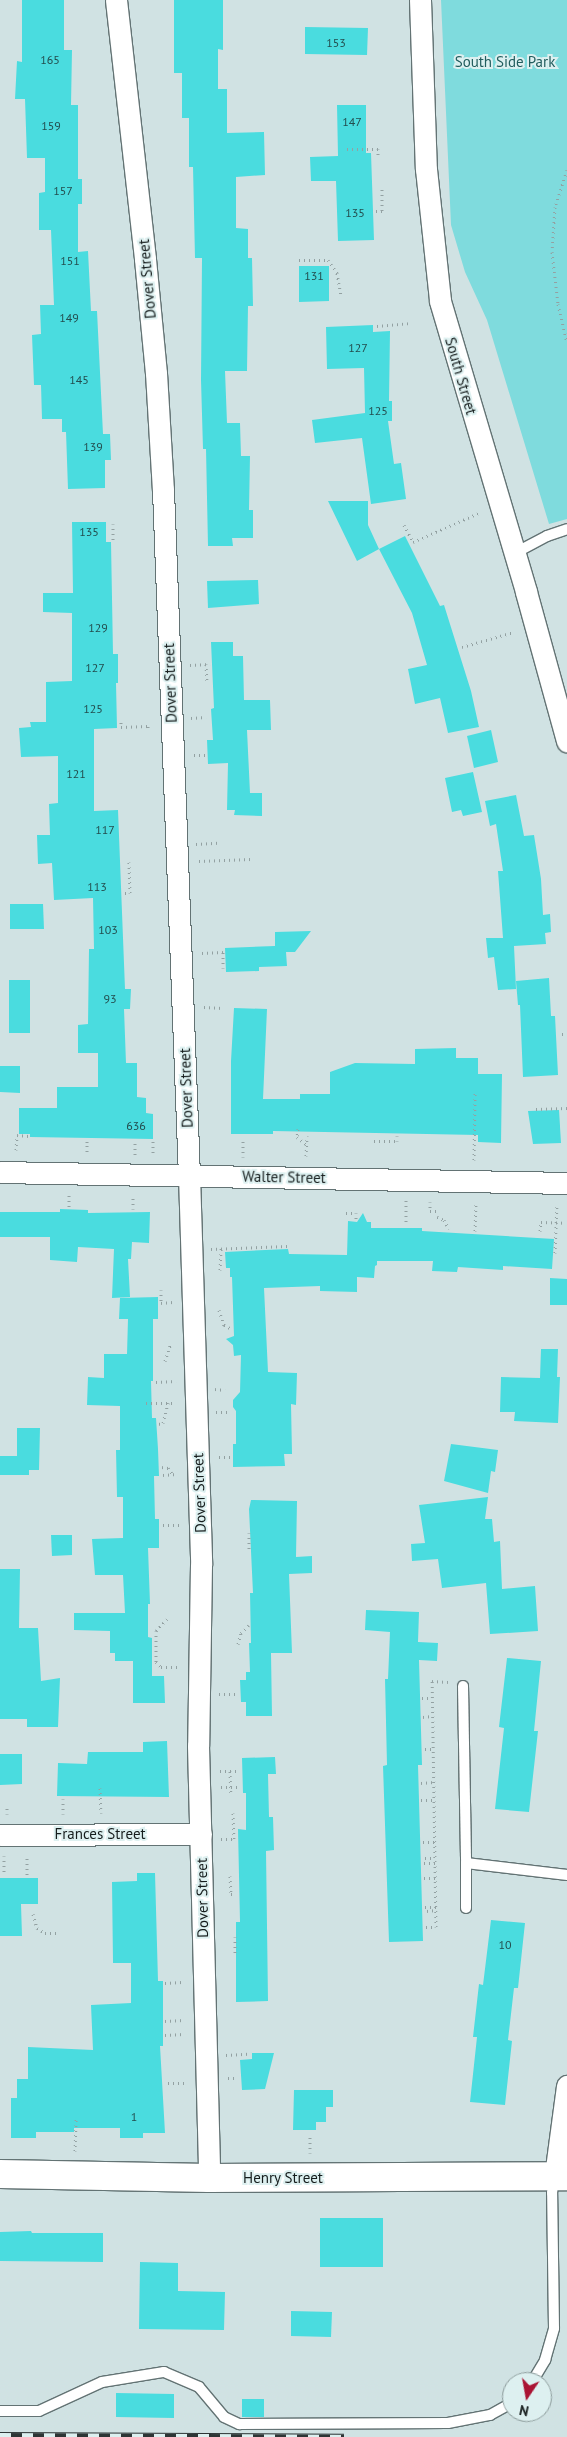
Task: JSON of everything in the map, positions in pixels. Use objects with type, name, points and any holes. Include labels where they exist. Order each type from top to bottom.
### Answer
[{"type":"main road","name":"Henry Street","points":[[0,2174],[209,2178],[561,2176]]},
{"type":"street","name":"Dover Street","points":[[116,0],[142,228],[156,380],[189,1175],[201,1565],[198,1707],[207,1837],[209,2178]]},
{"type":"street","name":"South Street","points":[[420,0],[426,168],[439,295],[515,553],[567,741]]},
{"type":"street","name":"Walter Street","points":[[8,1165],[189,1175],[562,1190]]},
{"type":"street","name":"Frances Street","points":[[2,1844],[207,1837]]},
{"type":"street","points":[[561,2176],[567,2086]]},
{"type":"lane","points":[[515,553],[547,536],[567,529]]},
{"type":"lane","points":[[463,1686],[466,1908]]},
{"type":"lane","points":[[466,1863],[567,1875]]},
{"type":"lane","points":[[537,2372],[547,2353],[554,2328],[552,2193],[561,2176]]},
{"type":"lane","points":[[0,2411],[39,2410],[102,2382],[164,2372],[199,2387],[224,2417],[239,2424],[448,2423],[490,2415],[502,2408]]},
{"type":"path","points":[[347,149],[378,149],[378,155]]},
{"type":"path","points":[[567,170],[555,207],[552,252],[558,304],[567,342]]},
{"type":"path","points":[[376,211],[382,211],[382,187]]},
{"type":"path","points":[[299,260],[328,260],[337,273],[341,295]]},
{"type":"path","points":[[377,326],[410,323]]},
{"type":"path","points":[[404,525],[413,542],[500,504]]},
{"type":"path","points":[[113,524],[113,540]]},
{"type":"path","points":[[462,647],[535,626]]},
{"type":"path","points":[[181,665],[208,664],[207,683]]},
{"type":"path","points":[[121,722],[121,727],[148,726],[148,731]]},
{"type":"path","points":[[187,844],[218,843]]},
{"type":"path","points":[[197,861],[251,859]]},
{"type":"path","points":[[125,893],[130,893],[129,862]]},
{"type":"path","points":[[199,953],[222,952],[223,968]]},
{"type":"path","points":[[203,1007],[223,1008]]},
{"type":"path","points":[[562,1034],[567,1034]]},
{"type":"path","points":[[474,1168],[475,1093]]},
{"type":"path","points":[[536,1109],[567,1108]]},
{"type":"path","points":[[298,1128],[297,1137],[307,1144]]},
{"type":"path","points":[[8,1165],[16,1135],[29,1136]]},
{"type":"path","points":[[306,1164],[307,1136]]},
{"type":"path","points":[[374,1141],[397,1141],[397,1136]]},
{"type":"path","points":[[243,1138],[243,1163]]},
{"type":"path","points":[[135,1141],[135,1160]]},
{"type":"path","points":[[153,1141],[153,1161]]},
{"type":"path","points":[[69,1208],[70,1187]]},
{"type":"path","points":[[133,1188],[133,1209]]},
{"type":"path","points":[[555,1253],[556,1223],[562,1190]]},
{"type":"path","points":[[406,1194],[406,1222]]},
{"type":"path","points":[[431,1195],[430,1211],[437,1211]]},
{"type":"path","points":[[475,1231],[476,1196]]},
{"type":"path","points":[[346,1213],[356,1213],[356,1218]]},
{"type":"path","points":[[437,1217],[444,1220],[449,1229]]},
{"type":"path","points":[[540,1230],[541,1222],[565,1223]]},
{"type":"path","points":[[203,1249],[288,1246]]},
{"type":"path","points":[[220,1270],[221,1248]]},
{"type":"path","points":[[161,1290],[161,1303],[181,1302]]},
{"type":"path","points":[[219,1310],[224,1325],[232,1329]]},
{"type":"path","points":[[165,1361],[170,1351],[171,1338]]},
{"type":"path","points":[[156,1382],[183,1381]]},
{"type":"path","points":[[146,1404],[184,1403]]},
{"type":"path","points":[[159,1424],[163,1424],[168,1404]]},
{"type":"path","points":[[162,1466],[168,1468],[173,1475]]},
{"type":"path","points":[[163,1525],[187,1524]]},
{"type":"path","points":[[249,1533],[250,1552]]},
{"type":"path","points":[[167,1619],[156,1631],[156,1662],[162,1667],[185,1667]]},
{"type":"path","points":[[238,1644],[241,1632],[249,1625]]},
{"type":"path","points":[[426,1927],[436,1927],[432,1681],[444,1681],[463,1686]]},
{"type":"path","points":[[211,1693],[239,1694]]},
{"type":"path","points":[[422,1698],[432,1698]]},
{"type":"path","points":[[423,1717],[432,1716]]},
{"type":"path","points":[[425,1749],[433,1749]]},
{"type":"path","points":[[230,1771],[231,1794]]},
{"type":"path","points":[[211,1772],[240,1771]]},
{"type":"path","points":[[421,1782],[434,1782]]},
{"type":"path","points":[[211,1787],[240,1786]]},
{"type":"path","points":[[100,1788],[101,1814]]},
{"type":"path","points":[[421,1800],[434,1800]]},
{"type":"path","points":[[207,1837],[235,1839],[233,1813]]},
{"type":"path","points":[[423,1842],[435,1842]]},
{"type":"path","points":[[2,1844],[4,1875]]},
{"type":"path","points":[[27,1876],[28,1853]]},
{"type":"path","points":[[424,1861],[435,1860]]},
{"type":"path","points":[[230,1876],[231,1894],[236,1894]]},
{"type":"path","points":[[424,1878],[436,1878]]},
{"type":"path","points":[[426,1909],[436,1909]]},
{"type":"path","points":[[33,1914],[37,1928],[45,1933],[59,1934]]},
{"type":"path","points":[[234,1937],[235,1954]]},
{"type":"path","points":[[165,1983],[185,1982]]},
{"type":"path","points":[[165,2021],[187,2020]]},
{"type":"path","points":[[165,2035],[187,2034]]},
{"type":"path","points":[[220,2055],[248,2054]]},
{"type":"path","points":[[168,2083],[189,2082]]},
{"type":"path","points":[[75,2157],[76,2119]]},
{"type":"path","points":[[310,2136],[310,2158]]},
{"type":"green space","name":"South Side Park","points":[[441,0],[567,0],[567,519],[549,524],[487,320],[465,272],[451,225]]},
{"type":"building","points":[[22,0],[64,0],[64,50],[72,50],[71,105],[78,105],[78,179],[82,179],[82,204],[78,204],[78,252],[88,251],[91,311],[97,311],[103,434],[110,434],[111,460],[105,460],[105,488],[68,489],[66,432],[62,432],[62,419],[42,419],[41,385],[34,385],[32,335],[41,334],[40,305],[54,305],[51,230],[39,230],[39,193],[45,192],[45,158],[27,158],[25,99],[15,99],[17,61],[22,62]]},
{"type":"building","points":[[174,0],[223,0],[223,50],[218,49],[218,89],[227,89],[227,133],[264,132],[265,175],[236,177],[236,228],[248,229],[248,258],[252,258],[253,306],[248,306],[247,371],[225,371],[227,423],[240,423],[241,456],[250,456],[249,510],[253,510],[253,538],[232,538],[233,546],[208,546],[206,449],[203,449],[201,380],[202,258],[195,258],[193,167],[189,167],[189,118],[182,118],[182,73],[174,73]]},
{"type":"building","points":[[305,27],[368,28],[367,55],[305,54]]},
{"type":"building","points":[[337,105],[366,105],[366,153],[371,153],[374,240],[338,241],[336,181],[311,181],[310,157],[338,156]]},
{"type":"building","points":[[299,266],[329,266],[329,301],[299,302]]},
{"type":"building","points":[[373,325],[373,332],[390,331],[389,401],[392,401],[392,421],[388,421],[394,464],[401,463],[406,499],[371,504],[362,438],[315,443],[312,420],[365,413],[364,368],[327,369],[326,327]]},
{"type":"building","points":[[328,501],[368,501],[368,525],[379,549],[357,561]]},
{"type":"building","points":[[72,522],[106,522],[106,542],[111,542],[113,654],[118,654],[118,683],[116,683],[117,728],[94,729],[94,811],[118,810],[125,989],[131,989],[130,1009],[124,1009],[126,1063],[137,1063],[137,1097],[146,1098],[146,1113],[153,1114],[153,1139],[30,1137],[30,1134],[19,1134],[19,1108],[57,1108],[57,1087],[98,1087],[98,1053],[78,1053],[78,1025],[88,1024],[89,949],[94,949],[93,898],[54,900],[52,863],[38,864],[37,835],[50,835],[49,804],[58,803],[58,756],[21,757],[19,728],[31,727],[30,722],[46,722],[46,682],[72,681],[72,613],[43,612],[43,593],[73,593]]},
{"type":"building","points":[[405,536],[440,606],[444,605],[471,691],[479,727],[448,733],[440,698],[415,704],[408,669],[427,665],[412,613],[379,549]]},
{"type":"building","points":[[258,580],[259,604],[208,608],[207,581]]},
{"type":"building","points":[[211,642],[233,642],[233,656],[243,656],[244,700],[270,700],[271,730],[247,730],[250,793],[262,793],[262,816],[234,815],[235,810],[227,810],[228,763],[208,764],[207,740],[213,740],[211,709],[214,708]]},
{"type":"building","points":[[491,730],[498,762],[474,768],[467,736]]},
{"type":"building","points":[[473,772],[482,812],[463,816],[461,810],[452,812],[445,778]]},
{"type":"building","points":[[516,795],[524,836],[534,835],[541,879],[543,915],[550,914],[551,932],[545,933],[546,944],[514,946],[516,989],[498,990],[494,957],[488,958],[486,938],[503,938],[498,871],[503,871],[496,824],[490,826],[485,801]]},
{"type":"building","points":[[10,904],[43,904],[44,929],[10,929]]},
{"type":"building","points":[[311,931],[295,952],[286,952],[287,966],[259,967],[259,971],[226,972],[225,948],[275,946],[275,932]]},
{"type":"building","points":[[549,978],[551,1016],[555,1016],[558,1075],[523,1077],[520,1005],[518,1005],[516,981]]},
{"type":"building","points":[[9,980],[30,980],[30,1033],[9,1033]]},
{"type":"building","points":[[234,1008],[267,1009],[263,1099],[300,1099],[300,1094],[330,1094],[330,1072],[355,1063],[415,1064],[415,1049],[456,1048],[456,1058],[478,1058],[478,1074],[502,1074],[501,1143],[478,1142],[478,1135],[273,1131],[273,1134],[231,1134],[231,1061]]},
{"type":"building","points":[[0,1066],[20,1066],[20,1093],[0,1092]]},
{"type":"building","points":[[559,1110],[561,1143],[533,1144],[528,1111]]},
{"type":"building","points":[[60,1209],[88,1210],[88,1213],[150,1212],[149,1243],[132,1242],[131,1259],[128,1259],[130,1297],[112,1298],[114,1249],[78,1247],[77,1262],[50,1260],[50,1237],[0,1237],[0,1212],[60,1212]]},
{"type":"building","points":[[363,1213],[367,1222],[371,1222],[371,1228],[422,1228],[422,1231],[554,1239],[552,1269],[503,1266],[503,1270],[458,1267],[457,1272],[432,1271],[433,1261],[377,1261],[374,1278],[357,1277],[357,1292],[320,1291],[320,1286],[264,1288],[268,1372],[297,1373],[296,1405],[291,1404],[292,1454],[284,1454],[285,1466],[233,1467],[233,1444],[236,1444],[236,1411],[233,1407],[233,1400],[240,1392],[241,1355],[234,1356],[233,1345],[226,1339],[234,1336],[232,1277],[230,1277],[230,1268],[226,1268],[225,1252],[288,1249],[289,1254],[347,1255],[348,1221],[357,1222]]},
{"type":"building","points":[[550,1278],[567,1279],[567,1305],[550,1305]]},
{"type":"building","points":[[158,1297],[158,1319],[153,1319],[153,1381],[151,1381],[152,1418],[156,1418],[158,1449],[159,1476],[154,1476],[155,1519],[159,1519],[159,1548],[148,1548],[150,1604],[148,1604],[148,1637],[152,1638],[152,1676],[164,1676],[165,1703],[133,1703],[133,1661],[115,1661],[115,1653],[110,1653],[110,1631],[74,1630],[74,1613],[125,1613],[123,1575],[95,1575],[92,1539],[123,1538],[123,1497],[117,1497],[116,1450],[120,1450],[120,1406],[87,1405],[88,1377],[104,1378],[104,1354],[127,1354],[128,1319],[119,1319],[120,1298]]},
{"type":"building","points":[[541,1349],[558,1349],[557,1377],[560,1377],[558,1423],[514,1421],[515,1412],[500,1412],[501,1377],[540,1378]]},
{"type":"building","points":[[17,1428],[40,1428],[39,1470],[29,1470],[29,1475],[0,1475],[0,1456],[17,1456]]},
{"type":"building","points":[[451,1444],[498,1450],[495,1472],[491,1471],[488,1493],[444,1481]]},
{"type":"building","points":[[488,1497],[485,1519],[492,1519],[494,1542],[500,1541],[502,1589],[535,1586],[538,1631],[490,1634],[486,1583],[442,1588],[438,1559],[412,1561],[411,1544],[425,1543],[419,1505]]},
{"type":"building","points":[[251,1500],[297,1501],[296,1557],[312,1556],[312,1573],[289,1574],[292,1653],[271,1653],[272,1716],[246,1716],[246,1702],[241,1702],[240,1680],[246,1680],[246,1672],[250,1672],[250,1593],[253,1593],[249,1509]]},
{"type":"building","points":[[51,1535],[72,1535],[72,1555],[52,1556]]},
{"type":"building","points":[[0,1569],[20,1569],[19,1628],[38,1628],[41,1681],[60,1678],[58,1727],[27,1727],[27,1719],[0,1719]]},
{"type":"building","points":[[366,1610],[419,1612],[418,1642],[438,1643],[437,1661],[419,1660],[422,1765],[418,1765],[423,1941],[389,1942],[383,1766],[387,1765],[385,1679],[388,1679],[390,1632],[365,1630]]},
{"type":"building","points":[[507,1658],[541,1661],[534,1731],[538,1731],[529,1812],[495,1809],[504,1728],[499,1727]]},
{"type":"building","points":[[167,1741],[169,1797],[57,1796],[58,1763],[87,1764],[88,1752],[143,1752],[143,1742]]},
{"type":"building","points":[[0,1754],[22,1754],[22,1784],[0,1785]]},
{"type":"building","points":[[275,1757],[276,1774],[268,1774],[269,1817],[273,1817],[274,1850],[266,1851],[268,2001],[236,2002],[236,1922],[240,1922],[238,1829],[246,1830],[246,1793],[243,1793],[242,1758]]},
{"type":"building","points":[[137,1873],[155,1873],[158,1981],[163,1981],[163,2046],[160,2046],[165,2133],[143,2133],[143,2138],[120,2138],[120,2128],[74,2128],[74,2132],[36,2132],[36,2138],[11,2138],[11,2098],[17,2098],[17,2079],[28,2079],[28,2047],[93,2050],[91,2005],[131,2003],[131,1963],[113,1963],[112,1882],[137,1881]]},
{"type":"building","points":[[0,1878],[38,1878],[38,1904],[21,1904],[22,1936],[0,1936]]},
{"type":"building","points":[[491,1920],[525,1923],[518,1988],[514,1988],[508,2040],[512,2041],[505,2105],[470,2102],[477,2037],[473,2037],[479,1984],[483,1985]]},
{"type":"building","points":[[252,2053],[274,2053],[265,2089],[242,2090],[240,2060],[252,2059]]},
{"type":"building","points":[[294,2090],[333,2090],[333,2107],[326,2107],[326,2122],[316,2122],[316,2130],[293,2130]]},
{"type":"building","points":[[320,2218],[383,2218],[383,2267],[320,2267]]},
{"type":"building","points":[[31,2231],[32,2233],[103,2233],[103,2262],[0,2261],[0,2232]]},
{"type":"building","points":[[140,2262],[178,2263],[178,2291],[225,2292],[224,2330],[139,2329]]},
{"type":"building","points":[[291,2311],[332,2312],[331,2337],[291,2336]]},
{"type":"building","points":[[116,2393],[174,2394],[174,2418],[116,2417]]},
{"type":"building","points":[[242,2399],[264,2399],[264,2417],[242,2417]]},
{"type":"railway","points":[[0,2435],[344,2437]]}]
